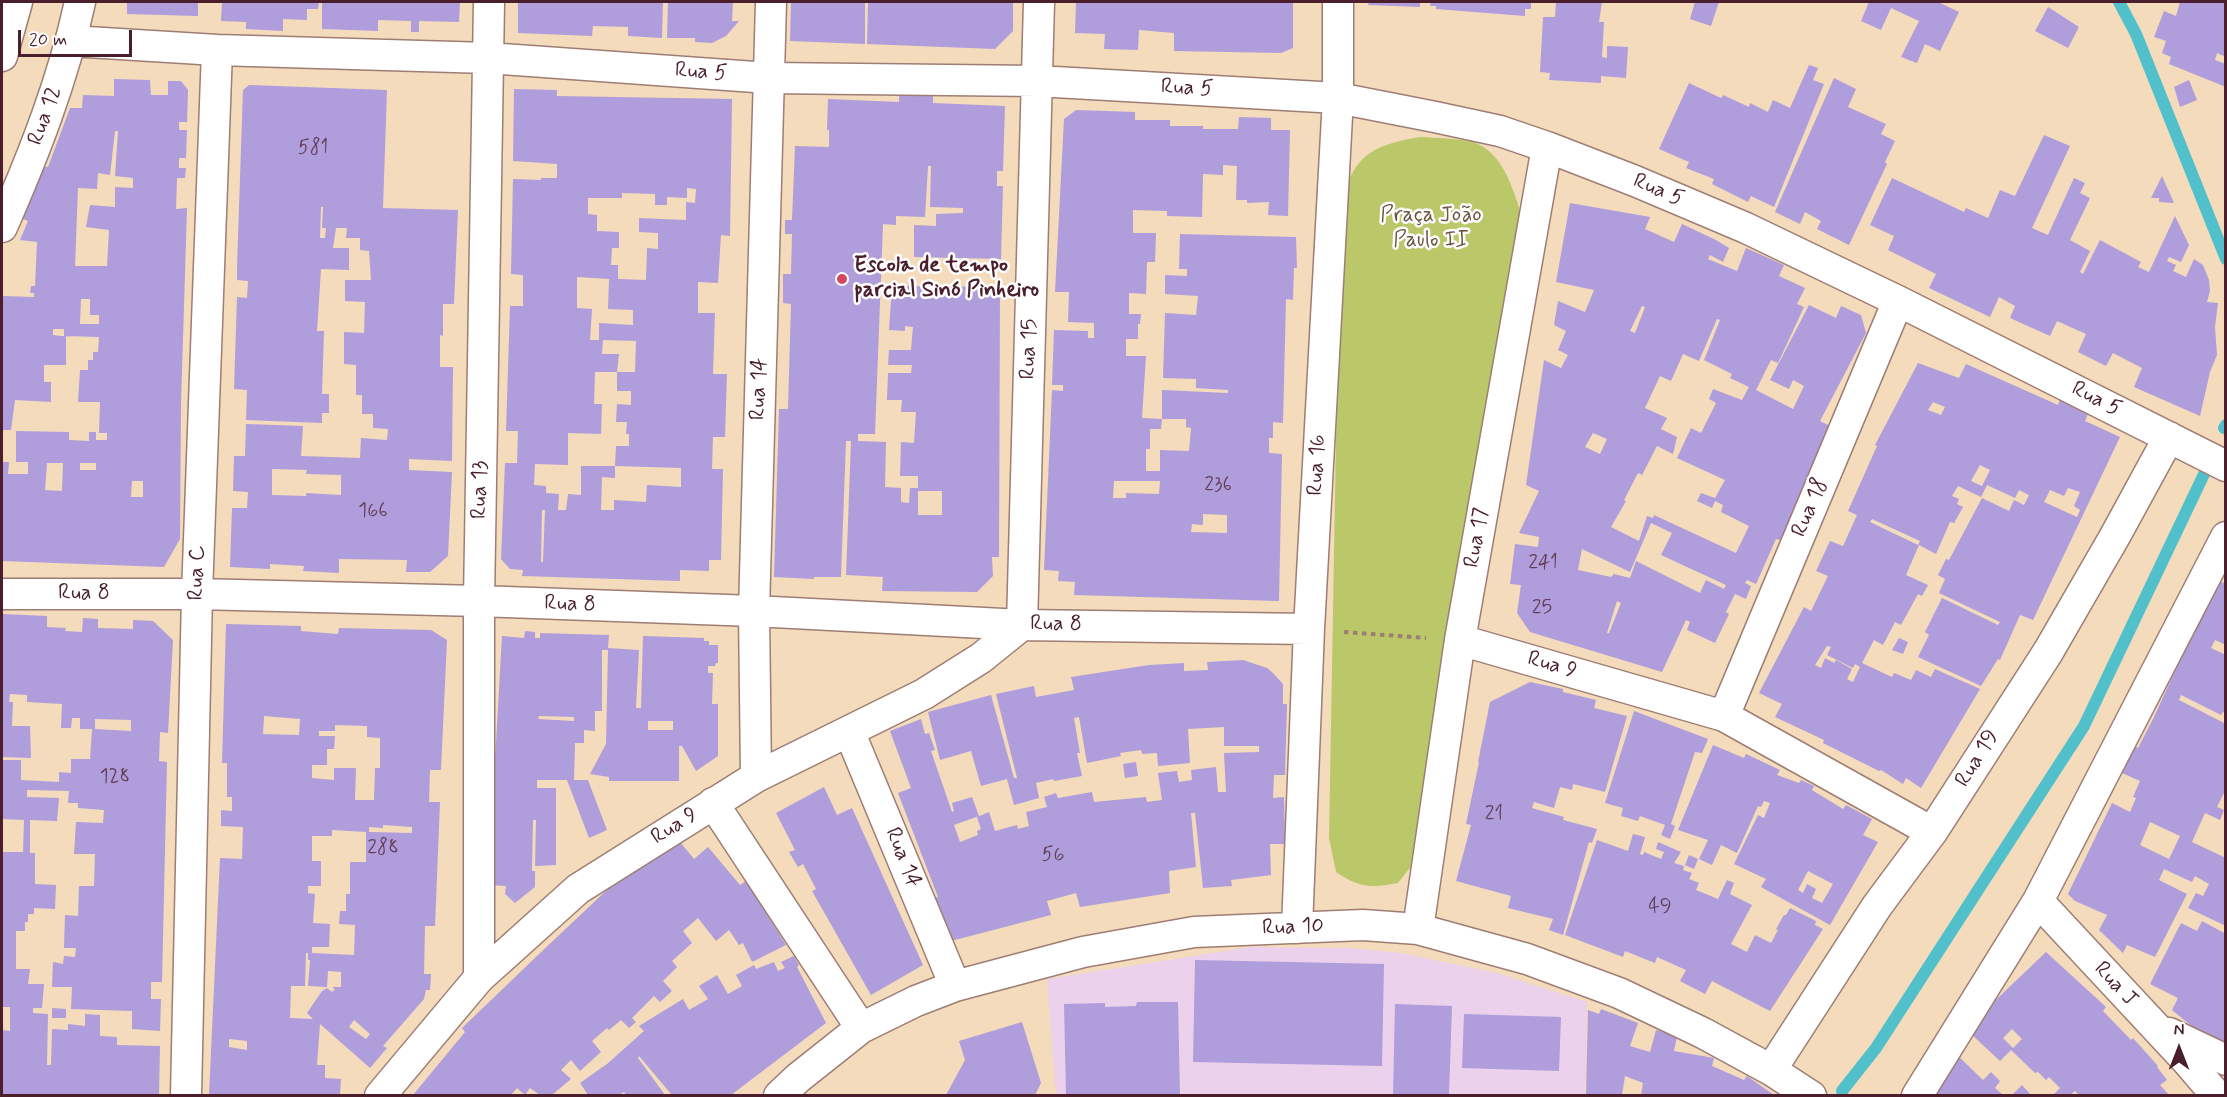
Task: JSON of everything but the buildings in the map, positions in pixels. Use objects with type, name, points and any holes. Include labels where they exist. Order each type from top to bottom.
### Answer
[{"type":"street","points":[[2,56],[17,2]]},
{"type":"street","name":"Rua 12","points":[[2,227],[29,163],[64,67],[80,2]]},
{"type":"street","name":"Rua 13","points":[[479,978],[479,601],[489,2]]},
{"type":"street","name":"Rua 14","points":[[756,777],[754,611],[771,2]]},
{"type":"street","name":"Rua 15","points":[[1022,624],[1039,2]]},
{"type":"street","name":"Rua 16","points":[[1297,928],[1309,629],[1338,98],[1338,2]]},
{"type":"street","name":"Rua 5","points":[[71,41],[217,50],[488,58],[769,78],[1037,81],[1338,98],[1500,131],[1635,181],[1746,228],[1898,301],[2226,466]]},
{"type":"street","name":"Rua C","points":[[186,1095],[197,594],[217,50]]},
{"type":"street","name":"Rua 17","points":[[1418,929],[1460,640],[1547,147]]},
{"type":"street","name":"Rua 18","points":[[1724,716],[1898,301]]},
{"type":"street","name":"Rua 19","points":[[1771,1070],[1877,906],[1932,832],[2048,652],[2169,437]]},
{"type":"street","points":[[1917,1095],[2037,901],[2226,537]]},
{"type":"street","name":"Rua 8","points":[[2,594],[197,594],[479,601],[1022,624],[1309,629]]},
{"type":"street","name":"Rua 9","points":[[380,1095],[479,978],[578,889],[756,777],[924,694],[981,658],[1022,624]]},
{"type":"street","name":"Rua 9","points":[[1460,640],[1724,716],[1932,832]]},
{"type":"street","name":"Rua 14","points":[[849,731],[955,986]]},
{"type":"street","points":[[713,803],[861,1028]]},
{"type":"street","name":"Rua J","points":[[2037,901],[2217,1095]]},
{"type":"street","name":"Rua 10","points":[[779,1095],[861,1028],[916,1001],[955,986],[1083,952],[1194,932],[1363,925],[1418,929],[1527,958],[1619,993],[1703,1033],[1811,1095]]},
{"type":"street","points":[[2152,1024],[2226,1060]]},
{"type":"path","points":[[1309,629],[1460,640]]},
{"type":"shaded area","points":[[1251,947],[1350,948],[1401,953],[1497,973],[1587,1002],[1585,1095],[1056,1095],[1047,979]]},
{"type":"green space","name":"Praça João Paulo II","points":[[1420,137],[1472,142],[1493,155],[1507,176],[1524,223],[1413,864],[1398,883],[1372,886],[1359,884],[1336,872],[1329,838],[1340,210],[1350,178],[1365,157],[1387,145]]},
{"type":"waterway","points":[[2119,2],[2136,34],[2226,259]]},
{"type":"waterway","points":[[1842,1091],[1876,1048],[2084,726],[2205,472]]},
{"type":"place","name":"Escola de tempo parcial Sinó Pinheiro","points":[[842,279]]}]
